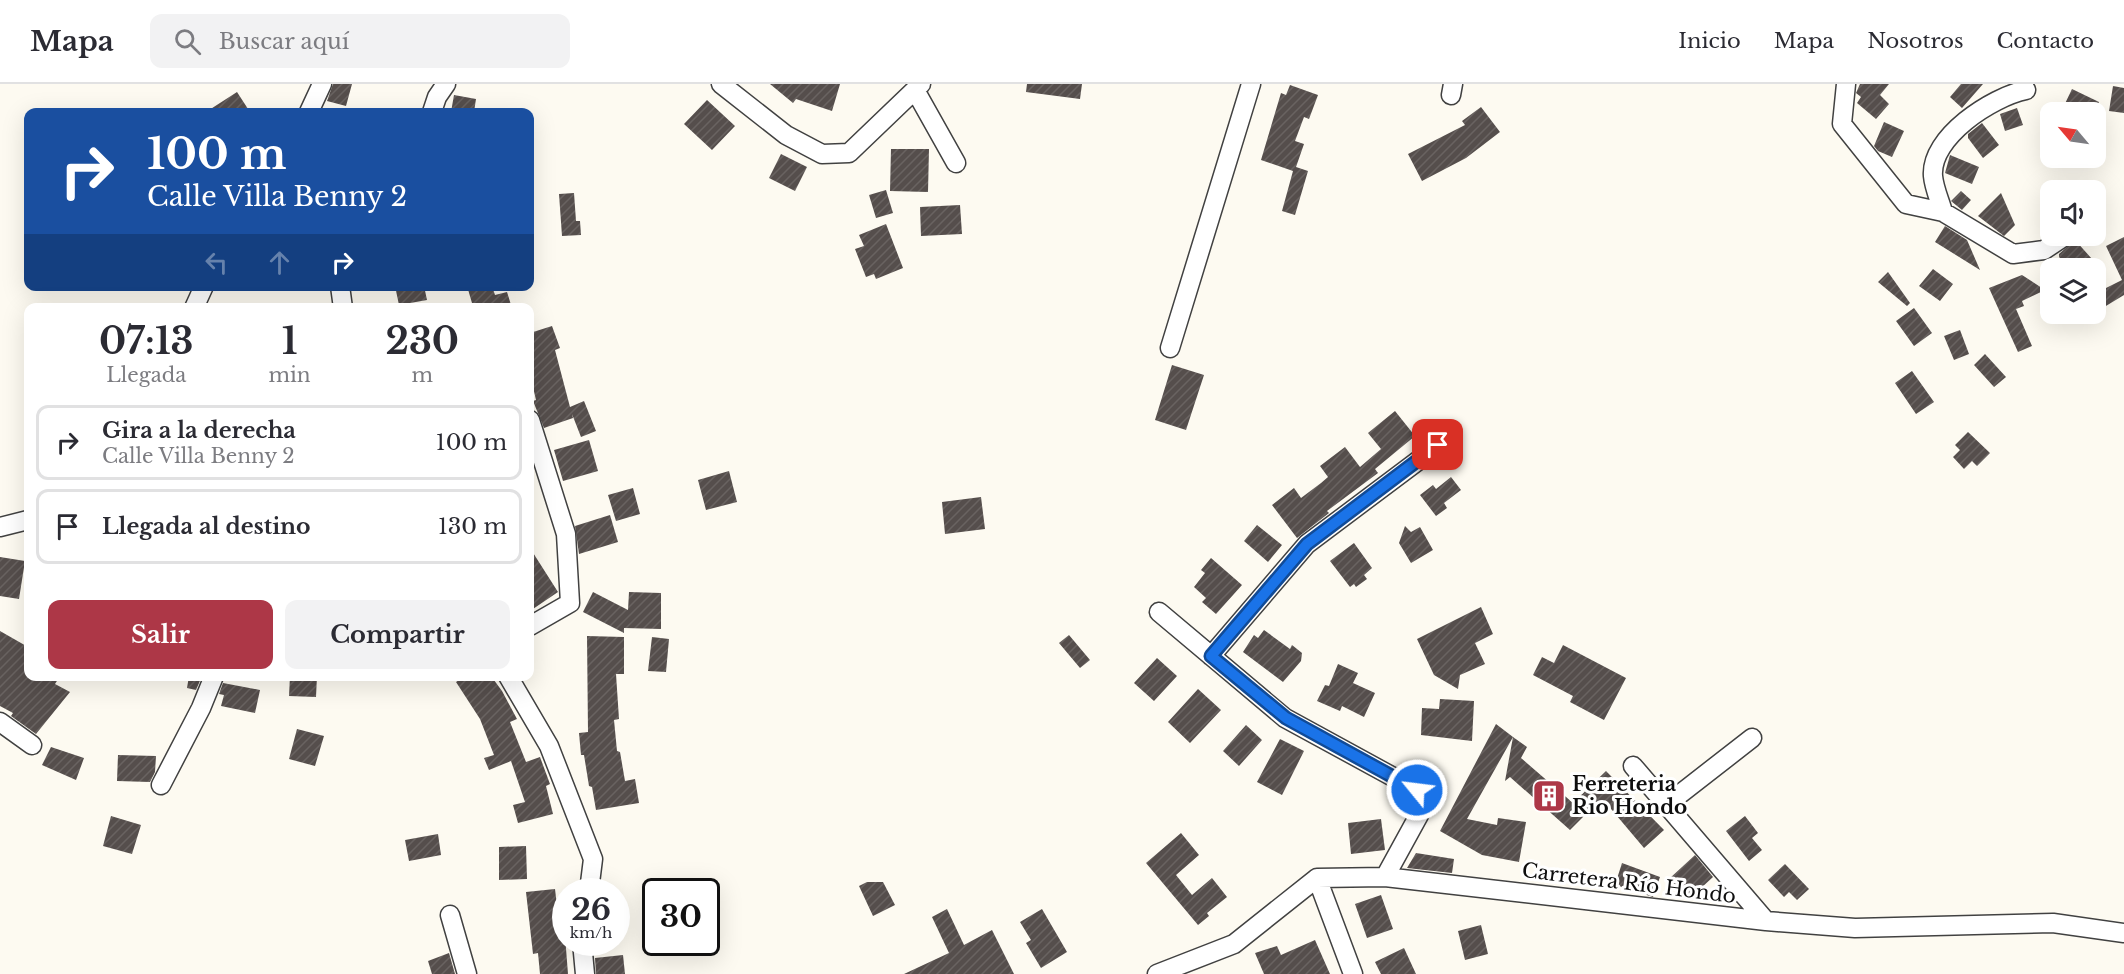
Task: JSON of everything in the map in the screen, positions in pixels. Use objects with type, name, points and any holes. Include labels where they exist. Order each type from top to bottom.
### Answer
[{"type":"street","points":[[311,108],[322,84]]},
{"type":"street","points":[[433,108],[437,97],[446,84]]},
{"type":"street","points":[[721,84],[786,135],[822,153],[849,153],[918,87],[956,163]]},
{"type":"street","points":[[1170,348],[1251,84]]},
{"type":"street","points":[[1846,84],[1842,124],[1906,204],[1943,212],[2013,255],[2044,250],[2050,246]]},
{"type":"street","points":[[1943,212],[1933,175],[1944,140],[1972,116],[1999,99],[2008,94],[2026,90]]},
{"type":"street","points":[[534,436],[566,534],[570,603],[534,624]]},
{"type":"street","points":[[1211,656],[1307,544],[1438,445]]},
{"type":"street","points":[[0,527],[24,521]]},
{"type":"street","points":[[1159,612],[1286,718],[1417,790],[1419,815],[1385,877]]},
{"type":"street","points":[[162,785],[201,708],[212,681]]},
{"type":"street","points":[[511,681],[549,746],[593,859],[591,878]]},
{"type":"street","points":[[0,722],[32,745]]},
{"type":"street","points":[[1666,805],[1752,738]]},
{"type":"street","points":[[1633,766],[1766,921]]},
{"type":"street","name":"Carretera Río Hondo","points":[[1317,878],[1385,877],[1766,921],[1855,928],[2053,923],[2124,933]]},
{"type":"street","points":[[1157,974],[1234,944],[1317,878],[1353,974]]},
{"type":"street","points":[[450,915],[467,974]]},
{"type":"street","points":[[583,956],[585,974]]},
{"type":"building","points":[[333,84],[352,84],[346,106],[327,101]]},
{"type":"building","points":[[770,84],[840,84],[832,111],[796,99],[793,103]]},
{"type":"building","points":[[1027,84],[1082,84],[1080,99],[1026,92]]},
{"type":"building","points":[[1860,84],[1889,84],[1880,95],[1889,104],[1876,119],[1857,103],[1861,97],[1856,93]]},
{"type":"building","points":[[1961,84],[1983,84],[1962,108],[1950,97]]},
{"type":"building","points":[[1290,85],[1318,95],[1309,119],[1304,117],[1295,141],[1304,144],[1296,167],[1308,171],[1295,215],[1282,211],[1293,171],[1261,160],[1281,93],[1286,95]]},
{"type":"building","points":[[2113,86],[2124,88],[2124,113],[2109,111]]},
{"type":"building","points":[[2072,89],[2099,102],[2066,102]]},
{"type":"building","points":[[237,92],[247,108],[212,108]]},
{"type":"building","points":[[454,95],[476,99],[475,108],[452,108]]},
{"type":"building","points":[[707,100],[735,126],[712,150],[684,124]]},
{"type":"building","points":[[1481,107],[1500,132],[1466,158],[1422,181],[1408,154],[1465,125],[1462,121]]},
{"type":"building","points":[[2017,108],[2023,125],[2005,131],[2000,114]]},
{"type":"building","points":[[1884,122],[1904,131],[1892,157],[1878,151],[1874,146]]},
{"type":"building","points":[[1982,123],[1999,145],[1983,158],[1968,138],[1968,134]]},
{"type":"building","points":[[891,149],[929,149],[928,192],[890,191]]},
{"type":"building","points":[[781,154],[807,167],[795,191],[769,178]]},
{"type":"building","points":[[1950,155],[1979,167],[1972,184],[1945,173]]},
{"type":"building","points":[[886,190],[893,213],[876,218],[869,195]]},
{"type":"building","points":[[1961,191],[1971,200],[1962,210],[1951,201]]},
{"type":"building","points":[[574,193],[576,221],[580,221],[581,235],[562,236],[559,194]]},
{"type":"building","points":[[2001,193],[2015,225],[2004,236],[1978,216]]},
{"type":"building","points":[[960,205],[962,234],[921,236],[920,207]]},
{"type":"building","points":[[886,224],[903,268],[876,279],[874,274],[866,277],[855,249],[864,246],[859,235]]},
{"type":"building","points":[[1945,226],[1967,240],[1980,270],[1935,242]]},
{"type":"building","points":[[2124,237],[2124,295],[2106,306],[2106,288],[2122,280],[2106,246]]},
{"type":"building","points":[[2068,246],[2080,246],[2091,258],[2060,258],[2059,254]]},
{"type":"building","points":[[1933,269],[1953,284],[1940,301],[1919,286]]},
{"type":"building","points":[[1888,272],[1910,303],[1907,306],[1878,282]]},
{"type":"building","points":[[2022,275],[2040,287],[2040,292],[2022,301],[2024,306],[2016,309],[2032,346],[2018,352],[1989,288]]},
{"type":"building","points":[[396,291],[425,291],[427,300],[399,303]]},
{"type":"building","points":[[468,291],[494,291],[495,295],[507,292],[510,303],[472,303]]},
{"type":"building","points":[[1914,308],[1932,333],[1914,346],[1896,321]]},
{"type":"building","points":[[552,326],[560,348],[555,350],[570,407],[584,401],[596,431],[581,437],[572,414],[573,418],[544,428],[534,403],[536,400],[534,332]]},
{"type":"building","points":[[1960,330],[1969,354],[1954,360],[1944,336]]},
{"type":"building","points":[[1985,354],[2006,377],[1994,387],[1974,365]]},
{"type":"building","points":[[1172,365],[1204,375],[1186,430],[1155,420]]},
{"type":"building","points":[[1912,371],[1934,402],[1916,414],[1895,383]]},
{"type":"building","points":[[1395,411],[1415,436],[1375,469],[1378,473],[1327,511],[1329,513],[1297,538],[1272,505],[1294,488],[1301,498],[1321,483],[1328,477],[1320,466],[1345,447],[1360,467],[1381,449],[1368,433]]},
{"type":"building","points":[[1968,432],[1990,453],[1977,466],[1972,461],[1964,469],[1953,457],[1960,450],[1955,445]]},
{"type":"building","points":[[589,440],[598,471],[563,481],[554,450]]},
{"type":"building","points":[[729,471],[737,502],[706,510],[698,480]]},
{"type":"building","points":[[1451,477],[1461,490],[1444,503],[1447,508],[1436,516],[1420,495],[1433,485],[1436,489]]},
{"type":"building","points":[[633,488],[640,514],[616,521],[608,495]]},
{"type":"building","points":[[981,497],[985,529],[945,534],[942,502]]},
{"type":"building","points":[[610,515],[618,542],[579,554],[575,526]]},
{"type":"building","points":[[1257,525],[1282,545],[1268,562],[1244,541]]},
{"type":"building","points":[[1405,526],[1411,532],[1420,527],[1433,550],[1411,563],[1399,543]]},
{"type":"building","points":[[1354,543],[1372,568],[1364,575],[1367,579],[1356,587],[1354,584],[1350,587],[1330,561]]},
{"type":"building","points":[[534,554],[558,592],[534,608]]},
{"type":"building","points":[[0,557],[24,561],[19,599],[0,596]]},
{"type":"building","points":[[1211,558],[1242,585],[1216,614],[1202,602],[1206,598],[1194,587],[1205,573],[1201,570]]},
{"type":"building","points":[[593,592],[628,610],[629,592],[661,593],[661,629],[624,628],[624,633],[583,612]]},
{"type":"building","points":[[1481,607],[1493,634],[1475,643],[1485,664],[1460,675],[1458,689],[1434,675],[1417,639]]},
{"type":"building","points":[[1264,630],[1290,649],[1292,645],[1302,653],[1301,661],[1283,682],[1243,652],[1254,635],[1258,638]]},
{"type":"building","points":[[0,631],[24,645],[24,681],[57,681],[55,684],[70,692],[36,734],[11,716],[13,713],[0,706]]},
{"type":"building","points":[[1069,635],[1090,660],[1080,668],[1059,643]]},
{"type":"building","points":[[587,636],[624,637],[624,674],[616,674],[619,719],[614,720],[617,751],[620,752],[625,781],[635,779],[639,803],[596,810],[584,755],[581,755],[579,733],[588,732]]},
{"type":"building","points":[[652,637],[669,639],[666,672],[648,671]]},
{"type":"building","points":[[1563,645],[1626,678],[1604,720],[1570,702],[1573,696],[1533,675],[1542,657],[1554,663]]},
{"type":"building","points":[[1157,658],[1177,676],[1154,701],[1134,683]]},
{"type":"building","points":[[1338,664],[1358,673],[1353,683],[1375,693],[1364,717],[1342,706],[1340,711],[1317,701],[1325,685],[1329,686]]},
{"type":"building","points":[[188,681],[200,681],[196,690],[187,688]]},
{"type":"building","points":[[290,681],[317,681],[316,697],[289,696]]},
{"type":"building","points":[[495,681],[517,719],[510,722],[526,762],[540,757],[550,784],[546,786],[553,814],[518,823],[513,805],[525,802],[511,761],[489,770],[484,758],[494,755],[480,719],[456,682]]},
{"type":"building","points":[[223,683],[260,690],[255,713],[221,706],[224,695],[219,694]]},
{"type":"building","points":[[1198,689],[1221,710],[1190,743],[1168,722]]},
{"type":"building","points":[[1440,699],[1474,701],[1472,741],[1421,735],[1422,708],[1439,709]]},
{"type":"building","points":[[1496,724],[1513,737],[1467,819],[1497,825],[1498,818],[1526,822],[1519,862],[1482,855],[1440,831]]},
{"type":"building","points":[[1246,725],[1262,740],[1239,766],[1223,751]]},
{"type":"building","points":[[297,729],[324,736],[315,766],[289,759]]},
{"type":"building","points":[[1513,737],[1527,747],[1521,758],[1573,803],[1606,771],[1664,830],[1644,848],[1606,803],[1595,814],[1591,809],[1570,830],[1510,777],[1505,781]]},
{"type":"building","points":[[1280,739],[1304,751],[1282,795],[1257,782]]},
{"type":"building","points":[[51,747],[84,758],[76,780],[42,765]]},
{"type":"building","points":[[118,755],[156,756],[155,772],[150,782],[117,781]]},
{"type":"building","points":[[111,816],[141,825],[132,854],[103,846]]},
{"type":"building","points":[[1745,816],[1758,833],[1752,838],[1762,850],[1749,861],[1726,831]]},
{"type":"building","points":[[1381,819],[1385,850],[1351,854],[1348,823]]},
{"type":"building","points":[[1181,833],[1199,855],[1176,875],[1192,895],[1212,878],[1227,897],[1207,913],[1209,916],[1198,925],[1146,863]]},
{"type":"building","points":[[438,834],[441,855],[409,861],[405,840]]},
{"type":"building","points":[[526,846],[527,879],[499,880],[499,847]]},
{"type":"building","points":[[1416,853],[1454,859],[1452,873],[1407,868]]},
{"type":"building","points":[[1695,855],[1713,877],[1688,900],[1669,879]]},
{"type":"building","points":[[1622,863],[1660,877],[1653,897],[1615,885]]},
{"type":"building","points":[[1785,864],[1809,889],[1797,900],[1789,892],[1784,897],[1768,880]]},
{"type":"building","points":[[867,882],[883,882],[895,905],[873,916],[859,886]]},
{"type":"building","points":[[552,889],[552,956],[567,956],[568,974],[540,974],[538,953],[533,954],[526,892]]},
{"type":"building","points":[[1381,895],[1393,929],[1367,938],[1355,904]]},
{"type":"building","points":[[947,909],[964,945],[992,930],[1014,974],[904,974],[949,953],[932,917]]},
{"type":"building","points":[[1042,909],[1067,952],[1041,968],[1026,943],[1031,940],[1020,922]]},
{"type":"building","points":[[1481,925],[1488,954],[1465,960],[1458,931]]},
{"type":"building","points":[[1315,940],[1330,974],[1264,974],[1255,953],[1277,946],[1281,955]]},
{"type":"building","points":[[1404,948],[1416,974],[1381,974],[1375,962]]},
{"type":"building","points":[[449,953],[455,974],[432,974],[428,961]]},
{"type":"building","points":[[623,956],[625,974],[596,974],[595,958]]},
{"type":"place","name":"Ferreteria Rio Hondo","points":[[1549,796]]},
{"type":"route","points":[[1417,790],[1286,718],[1211,656],[1307,544],[1438,445]]}]
